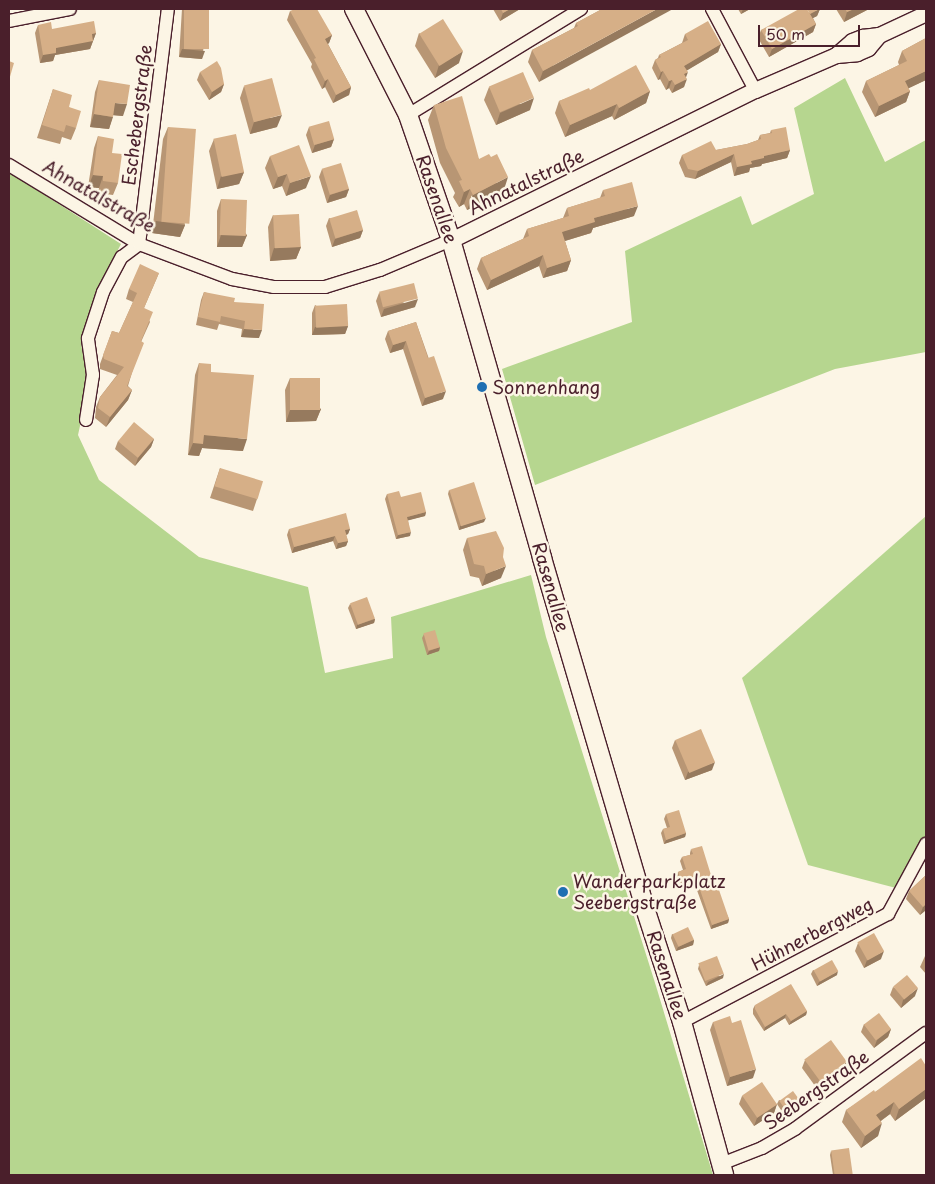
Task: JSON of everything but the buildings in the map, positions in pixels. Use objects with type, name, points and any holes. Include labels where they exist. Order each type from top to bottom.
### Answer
[{"type":"main road","name":"Rasenallee","points":[[354,9],[408,115],[451,240],[644,905],[682,1022],[722,1169]]},
{"type":"street","points":[[9,20],[70,9]]},
{"type":"street","name":"Eschebergstraße","points":[[139,244],[168,9]]},
{"type":"street","points":[[408,115],[582,9]]},
{"type":"street","points":[[712,9],[755,90]]},
{"type":"street","name":"Ahnatalstraße","points":[[9,165],[139,244],[232,278],[274,287],[325,287],[380,270],[451,240],[755,90],[836,55],[858,53],[868,48],[879,36],[926,13]]},
{"type":"street","points":[[86,420],[93,375],[88,338],[103,292],[122,257],[139,244]]},
{"type":"street","name":"Hühnerbergweg","points":[[682,1022],[888,914],[926,844]]},
{"type":"street","name":"Seebergstraße","points":[[722,1169],[796,1128],[926,1033]]},
{"type":"green space","points":[[845,78],[885,162],[926,140],[926,352],[835,369],[535,485],[502,369],[632,322],[625,251],[741,196],[752,225],[814,194],[794,108]]},
{"type":"green space","points":[[9,172],[121,244],[106,273],[81,343],[86,371],[85,403],[78,435],[99,480],[199,557],[308,587],[325,673],[393,658],[391,617],[531,575],[546,637],[656,986],[713,1175],[9,1175]]},
{"type":"green space","points":[[926,516],[926,835],[896,888],[808,865],[742,678]]},
{"type":"place","name":"Sonnenhang","points":[[482,387]]},
{"type":"place","name":"Wanderparkplatz Seebergstraße","points":[[563,892]]}]
